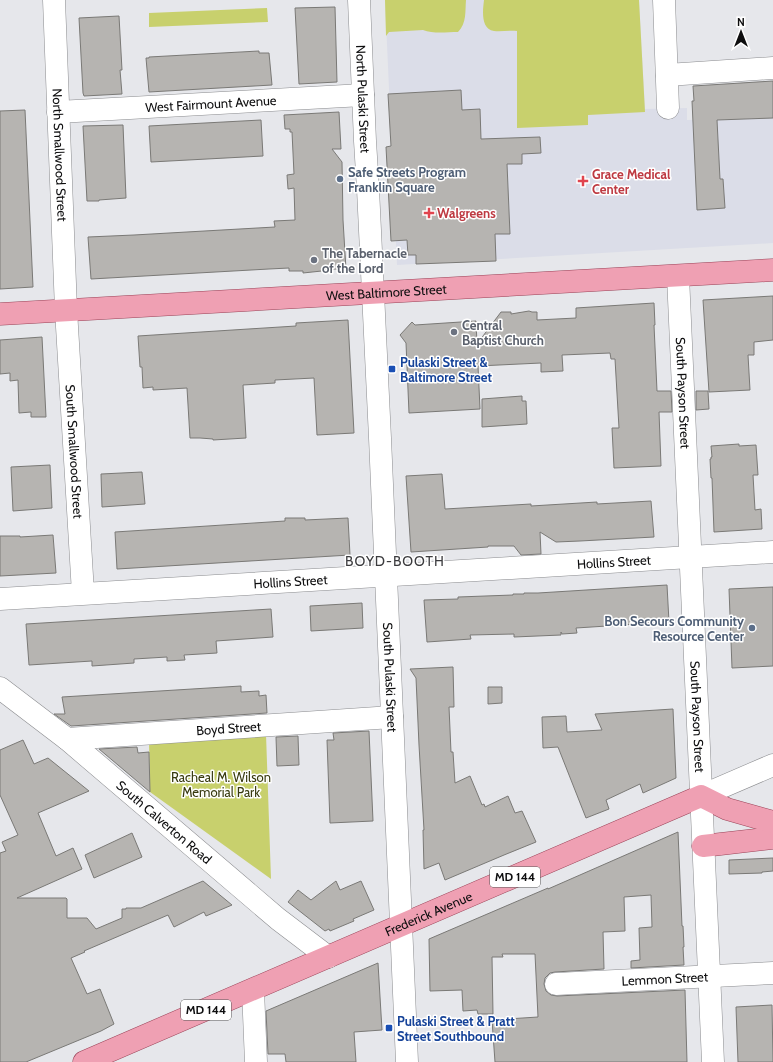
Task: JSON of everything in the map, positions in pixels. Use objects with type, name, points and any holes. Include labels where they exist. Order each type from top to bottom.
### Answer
[{"type":"main road","name":"West Baltimore Street","points":[[0,314],[773,270]]},
{"type":"main road","points":[[701,796],[727,808],[773,822]]},
{"type":"main road","name":"Frederick Avenue","points":[[84,1062],[104,1058],[252,990],[701,796]]},
{"type":"main road","points":[[703,846],[773,838]]},
{"type":"street","name":"North Smallwood Street","points":[[54,0],[66,310]]},
{"type":"street","name":"North Pulaski Street","points":[[359,0],[372,293]]},
{"type":"street","points":[[664,0],[668,108]]},
{"type":"street","points":[[667,74],[773,68]]},
{"type":"street","name":"West Fairmount Avenue","points":[[58,112],[363,95]]},
{"type":"street","name":"South Payson Street","points":[[678,276],[713,1062]]},
{"type":"street","name":"South Pulaski Street","points":[[372,293],[407,1062]]},
{"type":"street","name":"South Smallwood Street","points":[[66,310],[84,594]]},
{"type":"street","name":"Hollins Street","points":[[0,599],[773,552]]},
{"type":"street","name":"South Calverton Road","points":[[0,688],[67,739],[278,919],[328,957]]},
{"type":"street","name":"Boyd Street","points":[[67,739],[392,717]]},
{"type":"street","name":"Frederick Avenue","points":[[701,796],[773,766]]},
{"type":"street","name":"Lemmon Street","points":[[556,984],[773,973]]},
{"type":"street","points":[[252,990],[256,1062]]},
{"type":"shaded area","name":"Grace Medical Center","points":[[385,0],[639,0],[645,109],[687,108],[687,120],[773,117],[773,243],[397,265]]},
{"type":"green space","points":[[385,0],[466,0],[463,25],[458,32],[436,32],[423,30],[389,32],[386,36]]},
{"type":"green space","points":[[484,0],[639,0],[645,112],[588,115],[588,125],[517,128],[517,31],[494,31],[486,27],[483,18]]},
{"type":"green space","points":[[267,8],[268,22],[149,27],[149,13]]},
{"type":"green space","name":"Racheal M. Wilson Memorial Park","points":[[266,734],[271,879],[150,792],[149,741]]},
{"type":"building","points":[[335,7],[337,82],[299,84],[295,8]]},
{"type":"building","points":[[119,16],[122,94],[84,96],[79,18]]},
{"type":"building","points":[[259,51],[259,53],[269,53],[272,85],[149,92],[146,58]]},
{"type":"building","points":[[773,81],[773,118],[717,120],[720,179],[723,179],[725,208],[697,210],[692,101],[694,101],[693,86]]},
{"type":"building","points":[[461,90],[462,110],[480,109],[481,139],[540,137],[541,153],[522,154],[522,164],[507,164],[510,234],[495,234],[496,261],[416,264],[416,255],[408,255],[407,240],[391,241],[386,147],[391,146],[388,94]]},
{"type":"building","points":[[25,110],[33,287],[0,289],[0,111]]},
{"type":"building","points":[[339,112],[341,149],[332,149],[342,162],[346,269],[331,269],[303,273],[303,271],[289,271],[289,268],[91,279],[88,237],[275,227],[274,221],[295,220],[294,188],[288,189],[287,175],[294,174],[292,132],[290,132],[290,129],[285,129],[284,115]]},
{"type":"building","points":[[261,120],[263,156],[151,162],[149,126]]},
{"type":"building","points":[[123,125],[126,198],[87,201],[83,126]]},
{"type":"building","points":[[773,296],[773,340],[754,342],[754,355],[748,355],[750,390],[709,392],[703,300]]},
{"type":"building","points":[[654,303],[657,391],[671,391],[672,412],[659,412],[661,466],[614,468],[612,428],[619,428],[615,359],[611,359],[610,353],[562,355],[563,371],[541,372],[541,363],[478,366],[480,409],[409,413],[406,343],[400,335],[412,322],[415,325],[476,321],[477,344],[501,312],[511,312],[511,314],[529,311],[537,312],[537,320],[576,318],[576,308]]},
{"type":"building","points":[[348,320],[354,433],[317,435],[314,378],[275,380],[275,383],[243,385],[246,438],[213,440],[190,438],[187,388],[153,390],[153,387],[143,388],[138,336],[296,326],[296,323]]},
{"type":"building","points":[[42,337],[46,417],[31,417],[31,412],[19,413],[18,380],[10,381],[10,373],[0,374],[0,340]]},
{"type":"building","points":[[696,391],[708,391],[709,409],[696,410]]},
{"type":"building","points":[[522,396],[522,401],[526,401],[527,424],[482,427],[482,399]]},
{"type":"building","points":[[739,444],[739,446],[756,445],[758,475],[753,475],[755,510],[761,509],[762,529],[714,532],[710,459],[712,457],[711,446]]},
{"type":"building","points":[[50,465],[52,508],[13,511],[11,467]]},
{"type":"building","points":[[142,472],[145,504],[102,507],[101,474]]},
{"type":"building","points":[[442,474],[445,509],[531,504],[531,506],[597,502],[597,504],[651,501],[654,537],[556,542],[540,532],[541,554],[521,555],[514,546],[488,546],[411,552],[406,476]]},
{"type":"building","points":[[285,518],[305,518],[305,520],[348,518],[350,555],[117,569],[115,532],[285,521]]},
{"type":"building","points":[[53,535],[56,573],[0,576],[0,536],[20,537]]},
{"type":"building","points":[[667,585],[669,622],[576,628],[577,633],[562,634],[561,632],[561,635],[514,637],[514,634],[470,635],[471,639],[427,642],[424,600]]},
{"type":"building","name":"Bon Secours Community Resource Center","points":[[773,587],[773,666],[732,668],[729,589]]},
{"type":"building","points":[[362,603],[363,628],[311,631],[310,606]]},
{"type":"building","points":[[271,609],[273,637],[216,641],[217,653],[184,655],[185,660],[167,661],[167,657],[134,659],[134,663],[92,666],[92,661],[29,665],[26,624]]},
{"type":"building","points":[[453,667],[454,707],[449,707],[451,752],[453,752],[455,783],[470,776],[482,805],[484,804],[485,807],[508,796],[515,813],[522,811],[536,842],[445,880],[439,863],[424,869],[424,830],[416,678],[410,669]]},
{"type":"building","points":[[241,686],[241,692],[259,691],[259,696],[266,695],[267,713],[71,726],[54,714],[65,714],[62,697]]},
{"type":"building","points":[[488,687],[502,687],[502,703],[488,704]]},
{"type":"building","points":[[673,709],[676,778],[643,793],[640,784],[606,800],[609,809],[586,818],[558,747],[543,748],[542,717],[566,716],[567,732],[602,730],[595,714]]},
{"type":"building","points":[[369,731],[373,821],[330,823],[327,740],[334,740],[333,733]]},
{"type":"building","points":[[298,736],[299,765],[277,766],[276,737]]},
{"type":"building","points":[[23,740],[34,764],[48,758],[89,791],[38,813],[56,856],[73,848],[82,869],[17,898],[66,898],[67,918],[87,918],[96,929],[122,918],[122,909],[141,908],[203,881],[232,905],[206,916],[204,912],[174,927],[168,915],[71,958],[87,994],[100,989],[114,1024],[101,1031],[26,1062],[0,1062],[0,853],[6,851],[2,842],[18,835],[0,795],[0,750]]},
{"type":"building","points":[[137,747],[138,753],[149,752],[150,792],[99,749]]},
{"type":"building","points":[[678,832],[684,965],[631,968],[631,961],[640,960],[639,928],[652,927],[651,895],[624,897],[625,931],[603,932],[604,969],[550,973],[545,978],[544,984],[546,991],[551,995],[557,996],[685,990],[687,1062],[495,1062],[492,1020],[538,1017],[535,954],[502,954],[503,957],[492,957],[493,1014],[478,1014],[477,1010],[463,1011],[462,990],[430,991],[429,939]]},
{"type":"building","points":[[132,833],[142,857],[94,878],[85,855]]},
{"type":"building","points":[[773,858],[773,871],[762,873],[729,874],[729,860]]},
{"type":"building","points":[[336,881],[340,890],[361,881],[374,910],[353,919],[354,921],[330,931],[329,929],[325,931],[288,902],[298,890],[311,900]]},
{"type":"building","points":[[378,963],[382,1030],[354,1032],[356,1062],[286,1062],[285,1054],[268,1054],[266,1011]]},
{"type":"building","points":[[772,1005],[773,1062],[738,1062],[736,1007]]},
{"type":"place","name":"Safe Streets Program Franklin Square","points":[[340,179]]},
{"type":"place","name":"Grace Medical Center","points":[[583,181]]},
{"type":"place","name":"Walgreens","points":[[429,213]]},
{"type":"place","name":"The Tabernacle of the Lord","points":[[314,260]]},
{"type":"place","name":"Central Baptist Church","points":[[454,332]]},
{"type":"place","name":"Pulaski Street & Baltimore Street","points":[[392,369]]},
{"type":"place","name":"Bon Secours Community Resource Center","points":[[752,628]]},
{"type":"place","name":"Pulaski Street & Pratt Street Southbound","points":[[389,1028]]},
{"type":"district","name":"BOYD-BOOTH","points":[[395,561]]}]
